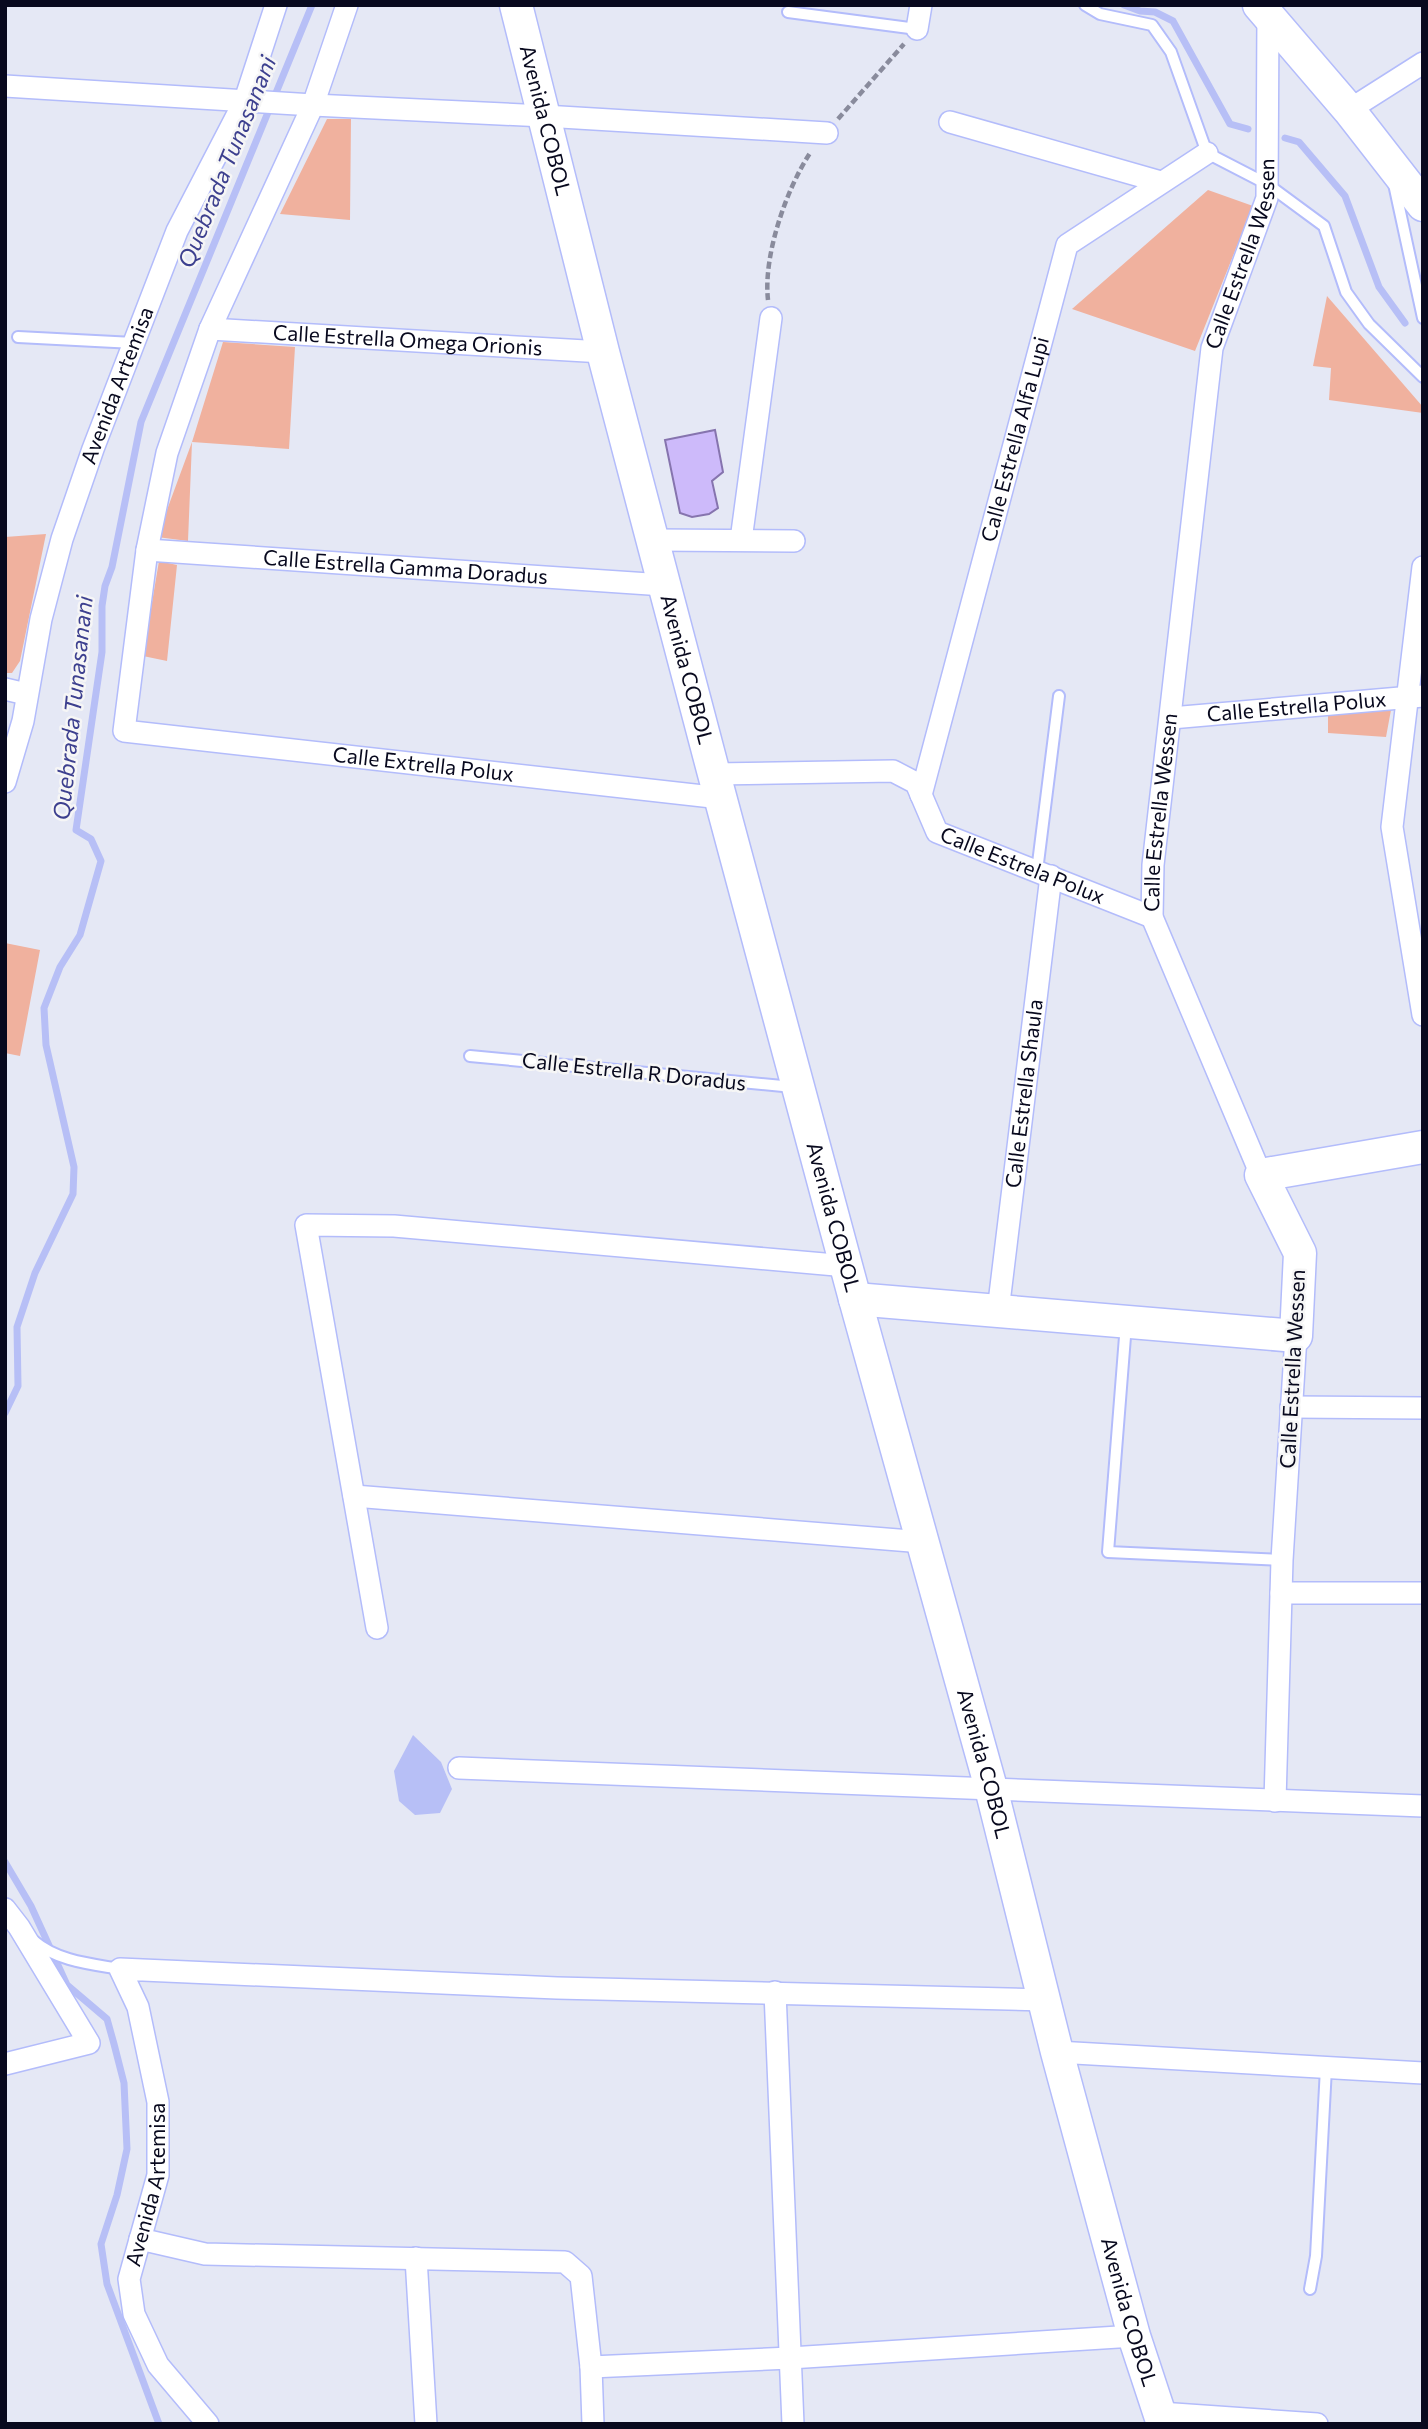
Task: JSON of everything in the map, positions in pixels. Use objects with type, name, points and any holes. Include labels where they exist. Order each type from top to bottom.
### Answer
[{"type":"main road","name":"Avenida COBOL","points":[[516,5],[664,585],[855,1299],[991,1788],[1057,2052],[1134,2336],[1161,2418]]},
{"type":"main road","points":[[1264,10],[1386,155],[1423,205]]},
{"type":"main road","points":[[1261,1175],[1423,1147]]},
{"type":"main road","name":"Calle Estrella Wessen","points":[[1261,1175],[1300,1253],[1296,1336]]},
{"type":"main road","points":[[855,1299],[1296,1336]]},
{"type":"street","name":"Avenida Artemisa","points":[[5,782],[23,721],[41,620],[62,539],[177,232],[264,102],[276,5]]},
{"type":"street","points":[[147,550],[167,453],[211,329],[313,105],[347,5]]},
{"type":"street","points":[[917,29],[921,5]]},
{"type":"street","name":"Calle Estrella Wessen","points":[[1261,1175],[1152,917],[1153,865],[1212,348],[1267,198],[1264,10]]},
{"type":"street","points":[[1349,110],[1423,63]]},
{"type":"street","points":[[5,86],[827,133]]},
{"type":"street","points":[[950,122],[1161,182]]},
{"type":"street","name":"Calle Estrella Alfa Lupi","points":[[920,795],[1067,245],[1207,153]]},
{"type":"street","points":[[741,540],[771,318]]},
{"type":"street","name":"Calle Estrella Omega Orionis","points":[[211,329],[603,352]]},
{"type":"street","points":[[653,540],[794,541]]},
{"type":"street","name":"Calle Estrella Gamma Doradus","points":[[147,550],[664,585]]},
{"type":"street","name":"Calle Extrella Polux","points":[[147,550],[124,731],[718,786]]},
{"type":"street","points":[[1423,567],[1415,697],[1392,827],[1423,1015]]},
{"type":"street","points":[[5,689],[26,694]]},
{"type":"street","name":"Calle Estrella Polux","points":[[1171,718],[1415,697]]},
{"type":"street","name":"Calle Estrela Polux","points":[[718,786],[893,771],[916,783],[937,832],[1152,917]]},
{"type":"street","name":"Calle Estrella Shaula","points":[[998,1311],[1044,874]]},
{"type":"street","points":[[377,1628],[306,1225],[394,1226],[847,1266]]},
{"type":"street","name":"Calle Estrella Wessen","points":[[1275,1801],[1282,1560],[1296,1336]]},
{"type":"street","points":[[1291,1407],[1423,1408]]},
{"type":"street","points":[[354,1496],[923,1542]]},
{"type":"street","points":[[1281,1593],[1423,1592]]},
{"type":"street","points":[[459,1768],[1423,1806]]},
{"type":"street","points":[[5,1909],[19,1927],[89,2043],[5,2064]]},
{"type":"street","name":"Avenida Artemisa","points":[[120,1969],[138,2007],[158,2102],[158,2175],[129,2279],[134,2314],[158,2365],[208,2424]]},
{"type":"street","points":[[120,1969],[557,1988],[1045,2000]]},
{"type":"street","points":[[775,1992],[793,2424]]},
{"type":"street","points":[[1057,2052],[1423,2073]]},
{"type":"street","points":[[140,2239],[205,2254],[565,2262],[581,2276],[591,2367],[593,2424]]},
{"type":"street","points":[[416,2258],[426,2424]]},
{"type":"street","points":[[591,2367],[790,2358],[1134,2336]]},
{"type":"street","points":[[1161,2418],[1317,2424]]},
{"type":"lane","points":[[1085,5],[1100,14],[1152,25],[1171,52],[1207,153],[1267,184],[1324,226],[1346,292],[1369,324],[1423,377]]},
{"type":"lane","points":[[789,12],[917,29]]},
{"type":"lane","points":[[1386,155],[1423,318]]},
{"type":"lane","points":[[18,337],[134,343]]},
{"type":"lane","points":[[1044,874],[1059,696]]},
{"type":"lane","name":"Calle Estrella R Doradus","points":[[470,1056],[799,1088]]},
{"type":"lane","points":[[1126,1322],[1108,1552],[1282,1560]]},
{"type":"lane","points":[[19,1927],[41,1947],[65,1958],[120,1969]]},
{"type":"lane","points":[[1310,2289],[1316,2256],[1326,2068]]},
{"type":"path","points":[[771,318],[767,286],[778,222],[808,155],[917,29]]},
{"type":"shaded area","points":[[327,119],[351,119],[350,220],[280,214]]},
{"type":"shaded area","points":[[1208,190],[1253,206],[1195,351],[1072,309]]},
{"type":"shaded area","points":[[1327,296],[1423,407],[1423,413],[1329,400],[1331,368],[1313,366]]},
{"type":"shaded area","points":[[223,342],[295,347],[289,449],[192,442]]},
{"type":"shaded area","points":[[192,442],[188,541],[157,537]]},
{"type":"shaded area","points":[[46,534],[20,661],[12,673],[5,673],[5,537]]},
{"type":"shaded area","points":[[159,561],[177,565],[167,661],[143,656]]},
{"type":"shaded area","points":[[1391,710],[1386,737],[1328,733],[1328,714]]},
{"type":"shaded area","points":[[5,943],[40,950],[20,1056],[5,1053]]},
{"type":"water","points":[[413,1735],[441,1762],[452,1789],[440,1813],[415,1815],[399,1801],[394,1771]]},
{"type":"building","points":[[715,430],[723,472],[712,481],[718,508],[709,514],[692,517],[680,513],[665,440]]},
{"type":"waterway","name":"Quebrada Tunasanani","points":[[5,1413],[18,1386],[17,1327],[35,1273],[73,1194],[74,1167],[46,1045],[44,1008],[60,967],[80,935],[101,861],[91,839],[76,830],[102,652],[105,586],[112,567],[141,422],[312,5]]},
{"type":"waterway","points":[[1124,5],[1140,11],[1155,12],[1173,21],[1230,124],[1248,129]]},
{"type":"waterway","points":[[1285,138],[1299,142],[1345,196],[1379,287],[1405,323]]},
{"type":"waterway","name":"Quebrada Tunasanani","points":[[5,1862],[31,1906],[67,1985],[107,2019],[114,2044],[124,2083],[127,2149],[117,2195],[101,2244],[107,2284],[159,2424]]}]
